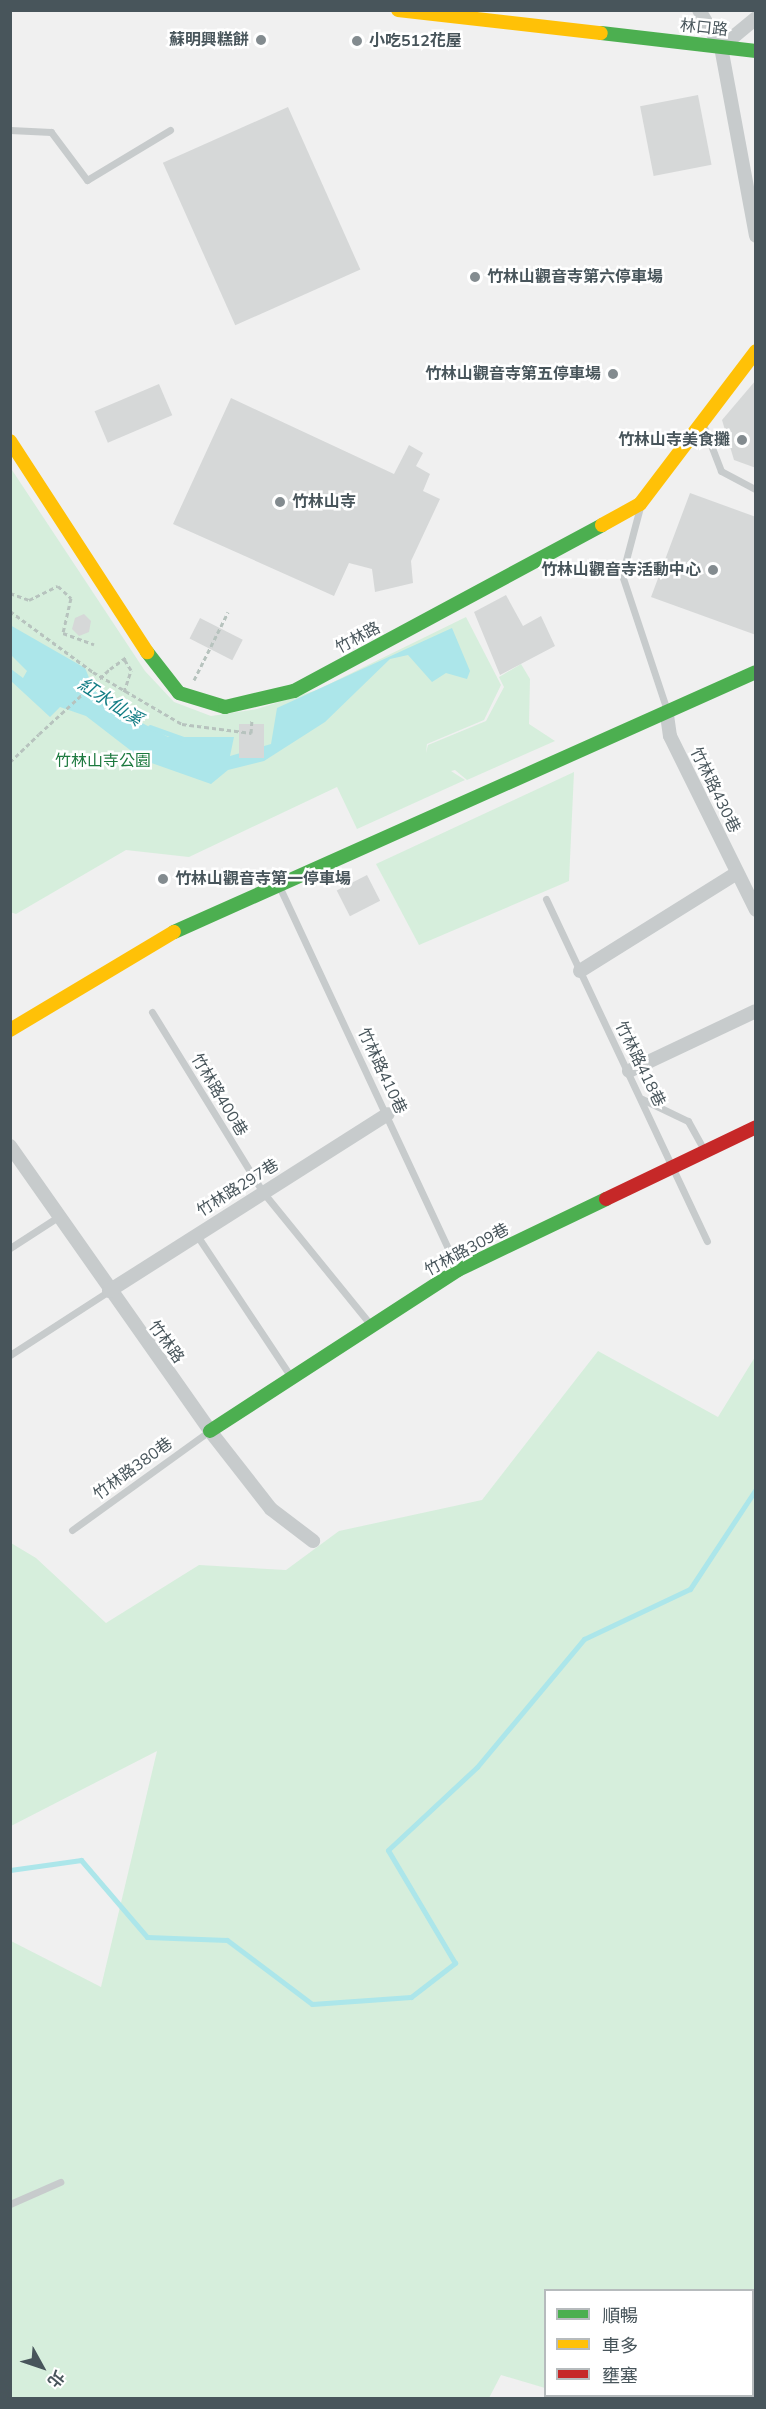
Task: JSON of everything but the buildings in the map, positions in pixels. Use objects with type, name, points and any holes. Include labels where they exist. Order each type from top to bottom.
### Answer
[{"type":"street","name":"林口路","points":[[398,10],[756,51]]},
{"type":"street","points":[[699,10],[721,47],[756,236]]},
{"type":"street","points":[[721,47],[756,18]]},
{"type":"street","name":"竹林路","points":[[10,441],[161,674],[179,693],[225,707],[294,691],[640,504],[756,351]]},
{"type":"street","points":[[10,1030],[178,929],[667,715],[756,672]]},
{"type":"street","name":"竹林路430巷","points":[[667,715],[670,736],[737,873],[752,893],[756,910]]},
{"type":"street","points":[[580,971],[737,873]]},
{"type":"street","points":[[629,1071],[756,1011]]},
{"type":"street","name":"竹林路297巷","points":[[109,1291],[262,1191],[388,1114]]},
{"type":"street","name":"竹林路309巷","points":[[210,1431],[458,1270],[756,1127]]},
{"type":"street","name":"竹林路","points":[[10,1146],[109,1291],[210,1431],[271,1509],[313,1541]]},
{"type":"lane","points":[[10,130],[51,132],[87,180],[170,130]]},
{"type":"lane","points":[[702,422],[721,471],[756,490]]},
{"type":"lane","points":[[640,504],[622,575],[664,690],[667,715]]},
{"type":"lane","name":"竹林路410巷","points":[[278,884],[388,1114],[458,1270]]},
{"type":"lane","name":"竹林路418巷","points":[[546,899],[629,1071],[707,1241]]},
{"type":"lane","name":"竹林路400巷","points":[[152,1012],[262,1191],[372,1326]]},
{"type":"lane","points":[[642,1099],[688,1121],[705,1152]]},
{"type":"lane","points":[[10,1248],[58,1217]]},
{"type":"lane","points":[[196,1234],[291,1378]]},
{"type":"lane","points":[[10,1354],[109,1291]]},
{"type":"lane","name":"竹林路380巷","points":[[72,1530],[210,1431]]},
{"type":"lane","points":[[10,2204],[60,2182]]},
{"type":"path","points":[[10,593],[29,600],[58,586],[71,597],[63,633],[94,644]]},
{"type":"path","points":[[10,611],[124,692],[182,723],[251,733],[252,715]]},
{"type":"path","points":[[193,682],[228,612]]},
{"type":"path","points":[[124,659],[131,670],[124,692]]},
{"type":"path","points":[[10,762],[110,669]]},
{"type":"green space","name":"竹林山寺公園","points":[[10,467],[145,671],[174,702],[211,716],[257,709],[317,690],[466,617],[501,685],[484,720],[427,744],[426,753],[428,745],[486,721],[504,687],[499,677],[521,664],[530,679],[529,724],[555,741],[467,780],[455,770],[451,771],[465,780],[357,829],[337,787],[189,857],[126,850],[16,914],[10,912]]},
{"type":"green space","points":[[574,772],[569,881],[419,945],[376,864]]},
{"type":"green space","points":[[598,1351],[718,1417],[755,1357],[755,2331],[754,2289],[544,2289],[544,2388],[501,2375],[489,2398],[11,2398],[11,1941],[101,1987],[157,1751],[11,1826],[11,1543],[36,1558],[106,1623],[199,1565],[286,1570],[339,1531],[482,1500]]},
{"type":"green space","points":[[634,2397],[701,2397],[700,2398]]},
{"type":"water","points":[[10,625],[85,668],[98,699],[168,737],[234,737],[230,756],[271,744],[277,708],[452,628],[470,671],[467,679],[446,673],[432,682],[408,655],[390,659],[325,722],[264,761],[228,770],[211,784],[143,760],[86,716],[60,707],[50,717],[11,681],[11,669],[23,678],[27,671],[11,655]]},
{"type":"waterway","name":"紅水仙溪","points":[[91,691],[113,707]]},
{"type":"waterway","name":"紅水仙溪","points":[[150,727],[183,739]]},
{"type":"waterway","points":[[10,1870],[81,1860],[147,1937],[227,1940],[312,2004],[411,1997],[455,1963],[388,1850],[477,1767],[584,1639],[690,1589],[756,1489]]},
{"type":"traffic: fast","points":[[601,33],[756,51]]},
{"type":"traffic: fast","points":[[147,652],[179,693],[225,707],[294,691],[602,525]]},
{"type":"traffic: fast","points":[[174,932],[756,672]]},
{"type":"traffic: fast","points":[[210,1431],[458,1270],[606,1199]]},
{"type":"traffic: slow","points":[[398,10],[601,33]]},
{"type":"traffic: slow","points":[[602,525],[640,504],[756,351]]},
{"type":"traffic: slow","points":[[10,441],[147,652]]},
{"type":"traffic: slow","points":[[10,1030],[174,932]]},
{"type":"traffic: jam","points":[[606,1199],[756,1127]]},
{"type":"place","name":"蘇明興糕餅","points":[[261,40]]},
{"type":"place","name":"小吃512花屋","points":[[357,41]]},
{"type":"place","name":"竹林山觀音寺第六停車場","points":[[475,277]]},
{"type":"place","name":"竹林山觀音寺第五停車場","points":[[613,374]]},
{"type":"place","name":"竹林山寺美食攤","points":[[742,440]]},
{"type":"place","name":"竹林山寺","points":[[280,502]]},
{"type":"place","name":"竹林山觀音寺活動中心","points":[[713,570]]},
{"type":"place","name":"竹林山觀音寺第一停車場","points":[[163,879]]}]
